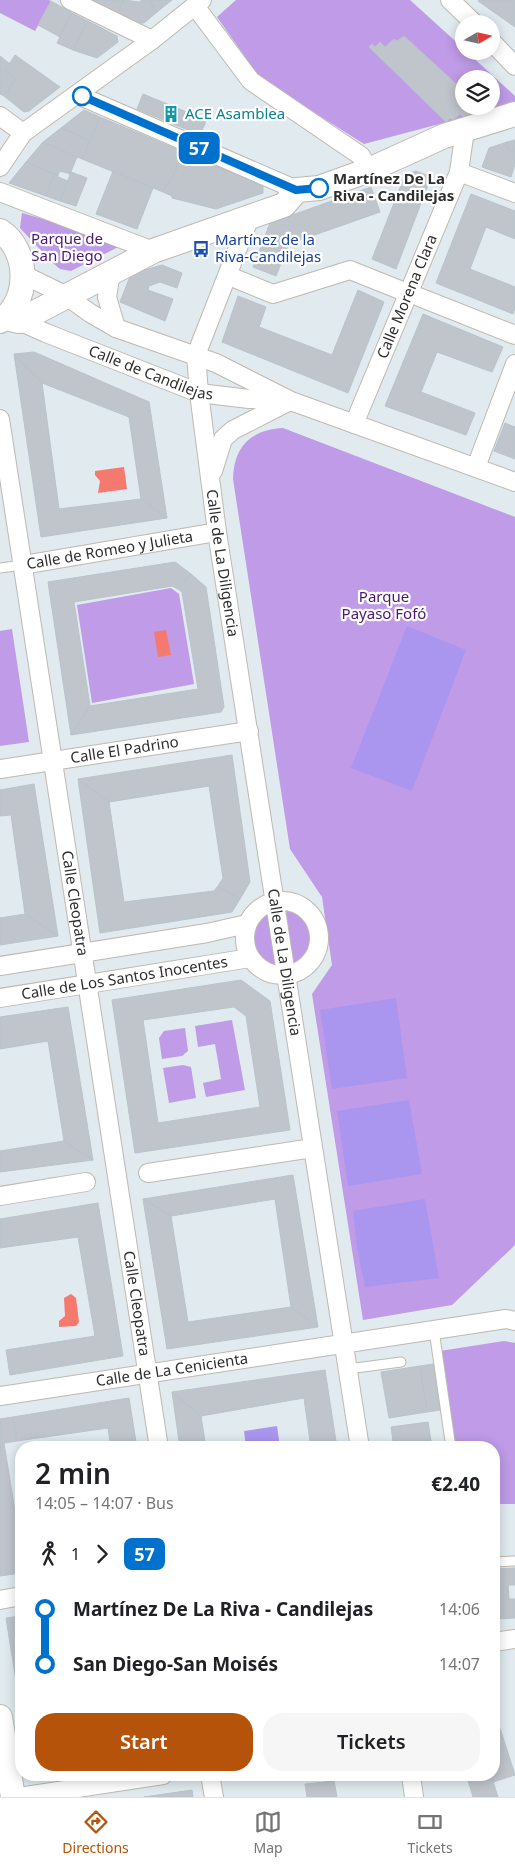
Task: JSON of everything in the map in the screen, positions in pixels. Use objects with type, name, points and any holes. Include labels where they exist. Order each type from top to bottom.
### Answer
[{"type":"street","points":[[70,0],[152,40]]},
{"type":"street","points":[[457,2],[468,15]]},
{"type":"street","points":[[0,167],[24,133],[152,40],[198,3],[251,81],[361,156],[369,170]]},
{"type":"street","points":[[500,50],[515,66]]},
{"type":"street","points":[[78,95],[296,190],[319,188],[513,119]]},
{"type":"street","points":[[0,116],[24,133]]},
{"type":"street","name":"Calle Morena Clara","points":[[354,424],[459,172],[464,138]]},
{"type":"street","points":[[459,172],[515,193]]},
{"type":"street","points":[[8,320],[66,295],[153,251],[284,204],[296,190]]},
{"type":"street","points":[[0,192],[153,251]]},
{"type":"street","name":"Calle de La Diligencia","points":[[250,217],[196,354],[199,393],[218,532],[359,1441]]},
{"type":"street","points":[[0,231],[5,234],[19,254],[24,275],[21,295],[8,320]]},
{"type":"street","points":[[234,278],[273,294],[350,270],[400,290]]},
{"type":"street","name":"Calle de Candilejas","points":[[111,272],[107,297],[116,328]]},
{"type":"street","name":"Calle de Candilejas","points":[[24,275],[66,295],[90,313],[116,328],[216,362],[290,401],[515,482]]},
{"type":"street","points":[[419,297],[515,335]]},
{"type":"street","name":"Calle de Candilejas","points":[[8,320],[199,393],[249,399],[290,401]]},
{"type":"street","points":[[476,467],[515,364]]},
{"type":"street","name":"Calle de La Diligencia","points":[[210,479],[223,440],[233,430],[290,401]]},
{"type":"street","name":"Calle Cleopatra","points":[[0,419],[159,1441]]},
{"type":"street","name":"Calle de Romeo y Julieta","points":[[23,565],[218,532]]},
{"type":"street","name":"Calle El Padrino","points":[[0,769],[249,731]]},
{"type":"street","points":[[276,900],[288,900],[299,904],[312,916],[319,933],[319,944],[315,956],[308,965],[298,972],[286,975],[266,972],[257,966],[250,958],[244,936],[251,916],[267,903],[276,900]]},
{"type":"street","name":"Calle de Los Santos Inocentes","points":[[0,966],[207,933],[247,924]]},
{"type":"street","name":"Calle de Los Santos Inocentes","points":[[0,998],[250,958]]},
{"type":"street","points":[[148,1173],[313,1148]]},
{"type":"street","points":[[0,1196],[86,1182]]},
{"type":"street","name":"Calle de La Cenicienta","points":[[0,1396],[506,1319],[515,1320]]},
{"type":"street","points":[[0,1600],[15,1597]]},
{"type":"street","points":[[500,1641],[515,1639]]},
{"type":"street","points":[[0,1717],[13,1797]]},
{"type":"street","points":[[20,1797],[123,1781]]},
{"type":"street","points":[[211,1781],[214,1797]]},
{"type":"street","points":[[412,1781],[414,1797]]},
{"type":"lane","name":"Calle de Romeo y Julieta","points":[[0,568],[23,565]]},
{"type":"lane","points":[[434,1330],[450,1441]]},
{"type":"lane","points":[[348,1369],[401,1362]]},
{"type":"lane","points":[[500,1562],[514,1561]]},
{"type":"green space","points":[[0,0],[51,1],[35,31],[0,13]]},
{"type":"green space","points":[[236,0],[410,0],[455,41],[455,60],[476,60],[487,70],[455,70],[455,115],[473,115],[364,144],[260,78],[217,17]]},
{"type":"green space","points":[[500,82],[515,96],[515,104],[500,108]]},
{"type":"green space","name":"Parque de San Diego","points":[[22,213],[126,243],[71,271],[60,269],[20,228]]},
{"type":"green space","name":"Parque Payaso Fofó","points":[[283,428],[515,517],[515,1245],[452,1305],[363,1320],[312,994],[332,965],[322,897],[290,849],[233,479],[237,457],[246,442],[262,432]]},
{"type":"green space","points":[[171,588],[179,594],[194,684],[92,703],[77,605]]},
{"type":"green space","points":[[12,629],[29,742],[0,746],[0,631]]},
{"type":"green space","points":[[285,906],[297,909],[306,915],[312,924],[315,934],[312,954],[305,962],[294,968]]},
{"type":"green space","points":[[266,909],[271,909],[280,969],[264,966],[259,962],[251,948],[250,940],[253,924]]},
{"type":"green space","points":[[232,1020],[245,1090],[206,1097],[203,1083],[221,1079],[215,1044],[198,1047],[195,1026]]},
{"type":"green space","points":[[185,1028],[188,1051],[182,1056],[162,1059],[159,1038],[164,1031]]},
{"type":"green space","points":[[183,1065],[191,1067],[196,1098],[169,1103],[163,1068]]},
{"type":"green space","points":[[504,1341],[515,1343],[515,1504],[500,1504],[500,1441],[454,1441],[440,1351]]},
{"type":"shaded area","points":[[124,467],[127,489],[98,493],[100,481],[95,475],[95,471]]},
{"type":"shaded area","points":[[407,626],[466,650],[412,791],[351,768]]},
{"type":"shaded area","points":[[166,630],[171,655],[158,657],[154,632]]},
{"type":"shaded area","points":[[396,998],[407,1078],[332,1089],[320,1010]]},
{"type":"shaded area","points":[[409,1100],[422,1174],[348,1186],[337,1111]]},
{"type":"shaded area","points":[[425,1199],[439,1278],[365,1287],[357,1247],[353,1211]]},
{"type":"shaded area","points":[[71,1294],[76,1298],[79,1322],[76,1326],[59,1327],[59,1321],[65,1316],[64,1298]]},
{"type":"shaded area","points":[[277,1426],[279,1441],[245,1441],[244,1431]]},
{"type":"building","points":[[91,0],[124,0],[117,15],[90,2]]},
{"type":"building","points":[[124,0],[139,2],[149,0],[157,12],[144,23],[132,23],[117,15]]},
{"type":"building","points":[[149,0],[172,0],[157,12]]},
{"type":"building","points":[[515,0],[515,27],[478,1]]},
{"type":"building","points":[[51,1],[72,13],[60,37],[38,25]]},
{"type":"building","points":[[72,13],[88,21],[73,50],[57,43]]},
{"type":"building","points":[[88,21],[117,36],[118,42],[97,58],[73,50]]},
{"type":"building","points":[[404,36],[455,83],[455,115],[459,115],[453,120],[450,118],[446,122],[369,47],[372,44],[375,47],[380,42],[385,47],[394,39],[397,41]]},
{"type":"building","points":[[15,55],[60,87],[29,111],[24,112],[4,96],[16,79],[5,71]]},
{"type":"building","points":[[0,56],[10,64],[5,71],[16,79],[4,96],[0,94]]},
{"type":"building","name":"ACE Asamblea","points":[[143,94],[207,119],[200,135],[137,109]]},
{"type":"building","points":[[84,110],[100,117],[90,141],[61,128]]},
{"type":"building","points":[[100,117],[186,153],[163,192],[82,159]]},
{"type":"building","points":[[61,128],[90,141],[82,159],[43,142]]},
{"type":"building","points":[[515,140],[515,152],[508,150],[507,142]]},
{"type":"building","points":[[43,142],[77,157],[70,174],[60,171],[58,175],[54,174],[26,162]]},
{"type":"building","points":[[507,142],[508,150],[515,152],[515,164],[511,177],[482,167],[489,148]]},
{"type":"building","points":[[186,153],[263,186],[263,193],[216,209],[172,198],[172,196],[163,192]]},
{"type":"building","points":[[26,162],[54,174],[46,196],[9,183]]},
{"type":"building","points":[[113,171],[153,188],[137,229],[96,214]]},
{"type":"building","points":[[416,171],[431,177],[396,269],[372,259],[405,175]]},
{"type":"building","points":[[71,172],[87,178],[76,206],[60,201]]},
{"type":"building","points":[[54,174],[68,181],[60,201],[46,196]]},
{"type":"building","points":[[371,187],[380,212],[289,244],[276,276],[253,267],[270,223]]},
{"type":"building","points":[[471,194],[515,211],[515,239],[486,227],[470,269],[515,287],[515,308],[513,314],[436,283]]},
{"type":"building","points":[[162,265],[182,273],[177,288],[160,282],[149,286],[148,290],[173,299],[165,321],[120,302],[131,274]]},
{"type":"building","points":[[358,290],[384,302],[348,393],[222,342],[238,296],[266,307],[259,327],[332,355]]},
{"type":"building","points":[[423,314],[503,347],[492,372],[437,352],[421,392],[475,413],[466,435],[385,406]]},
{"type":"building","points":[[34,352],[149,402],[167,518],[141,499],[129,417],[42,383],[14,354]]},
{"type":"building","points":[[14,354],[42,383],[59,509],[141,499],[167,518],[41,537]]},
{"type":"building","points":[[505,423],[515,427],[515,459],[494,451]]},
{"type":"building","points":[[175,562],[191,574],[178,589],[172,586],[74,602],[90,706],[71,735],[48,582]]},
{"type":"building","points":[[191,574],[206,587],[224,707],[221,712],[71,735],[90,706],[198,689],[182,592],[178,589]]},
{"type":"building","points":[[232,755],[250,882],[240,899],[218,886],[223,878],[209,786],[109,802],[78,779]]},
{"type":"building","points":[[78,779],[109,802],[124,902],[214,891],[218,886],[240,899],[232,912],[100,933]]},
{"type":"building","points":[[34,784],[58,936],[25,914],[11,815],[0,816],[0,790]]},
{"type":"building","points":[[25,914],[58,936],[0,945],[0,918]]},
{"type":"building","points":[[241,980],[270,1001],[290,1130],[135,1153],[112,1000]],"holes":[[[234,1007],[246,1016],[260,1107],[158,1123],[143,1020]]]},
{"type":"building","points":[[68,1007],[93,1160],[64,1141],[48,1041],[0,1049],[0,1017]]},
{"type":"building","points":[[64,1141],[93,1160],[0,1172],[0,1151]]},
{"type":"building","points":[[293,1175],[318,1327],[291,1307],[275,1199],[171,1216],[143,1199]]},
{"type":"building","points":[[143,1199],[171,1216],[188,1322],[291,1307],[318,1327],[167,1349]]},
{"type":"building","points":[[98,1203],[123,1356],[10,1375],[6,1350],[95,1336],[78,1237],[0,1248],[0,1219]]},
{"type":"building","points":[[433,1364],[440,1410],[427,1412],[420,1366]]},
{"type":"building","points":[[420,1366],[427,1412],[389,1418],[381,1372]]},
{"type":"building","points":[[325,1370],[336,1441],[310,1441],[304,1398],[201,1416],[172,1392]]},
{"type":"building","points":[[172,1392],[201,1416],[205,1441],[179,1441]]},
{"type":"building","points":[[129,1398],[136,1441],[110,1441],[108,1428],[17,1441],[13,1417]]},
{"type":"building","points":[[13,1417],[17,1441],[4,1443],[15,1511],[15,1574],[0,1576],[0,1419]]},
{"type":"building","points":[[428,1422],[431,1441],[393,1441],[391,1427]]},
{"type":"building","points":[[515,1568],[515,1585],[508,1585],[509,1599],[515,1599],[515,1618],[500,1619],[500,1569]]},
{"type":"building","points":[[15,1617],[15,1674],[6,1618]]},
{"type":"building","points":[[500,1728],[515,1775],[500,1780]]},
{"type":"building","points":[[334,1781],[337,1797],[307,1797],[305,1784]]},
{"type":"building","points":[[468,1781],[493,1781],[498,1797],[473,1797]]},
{"type":"building","points":[[192,1790],[193,1797],[144,1797]]},
{"type":"bus line","name":"57","points":[[82,96],[296,190],[319,188]]},
{"type":"place","name":"ACE Asamblea","points":[[171,114]]},
{"type":"place","name":"Martínez De La Riva - Candilejas","points":[[319,188]]},
{"type":"place","name":"Martínez de la Riva-Candilejas","points":[[201,249]]}]
